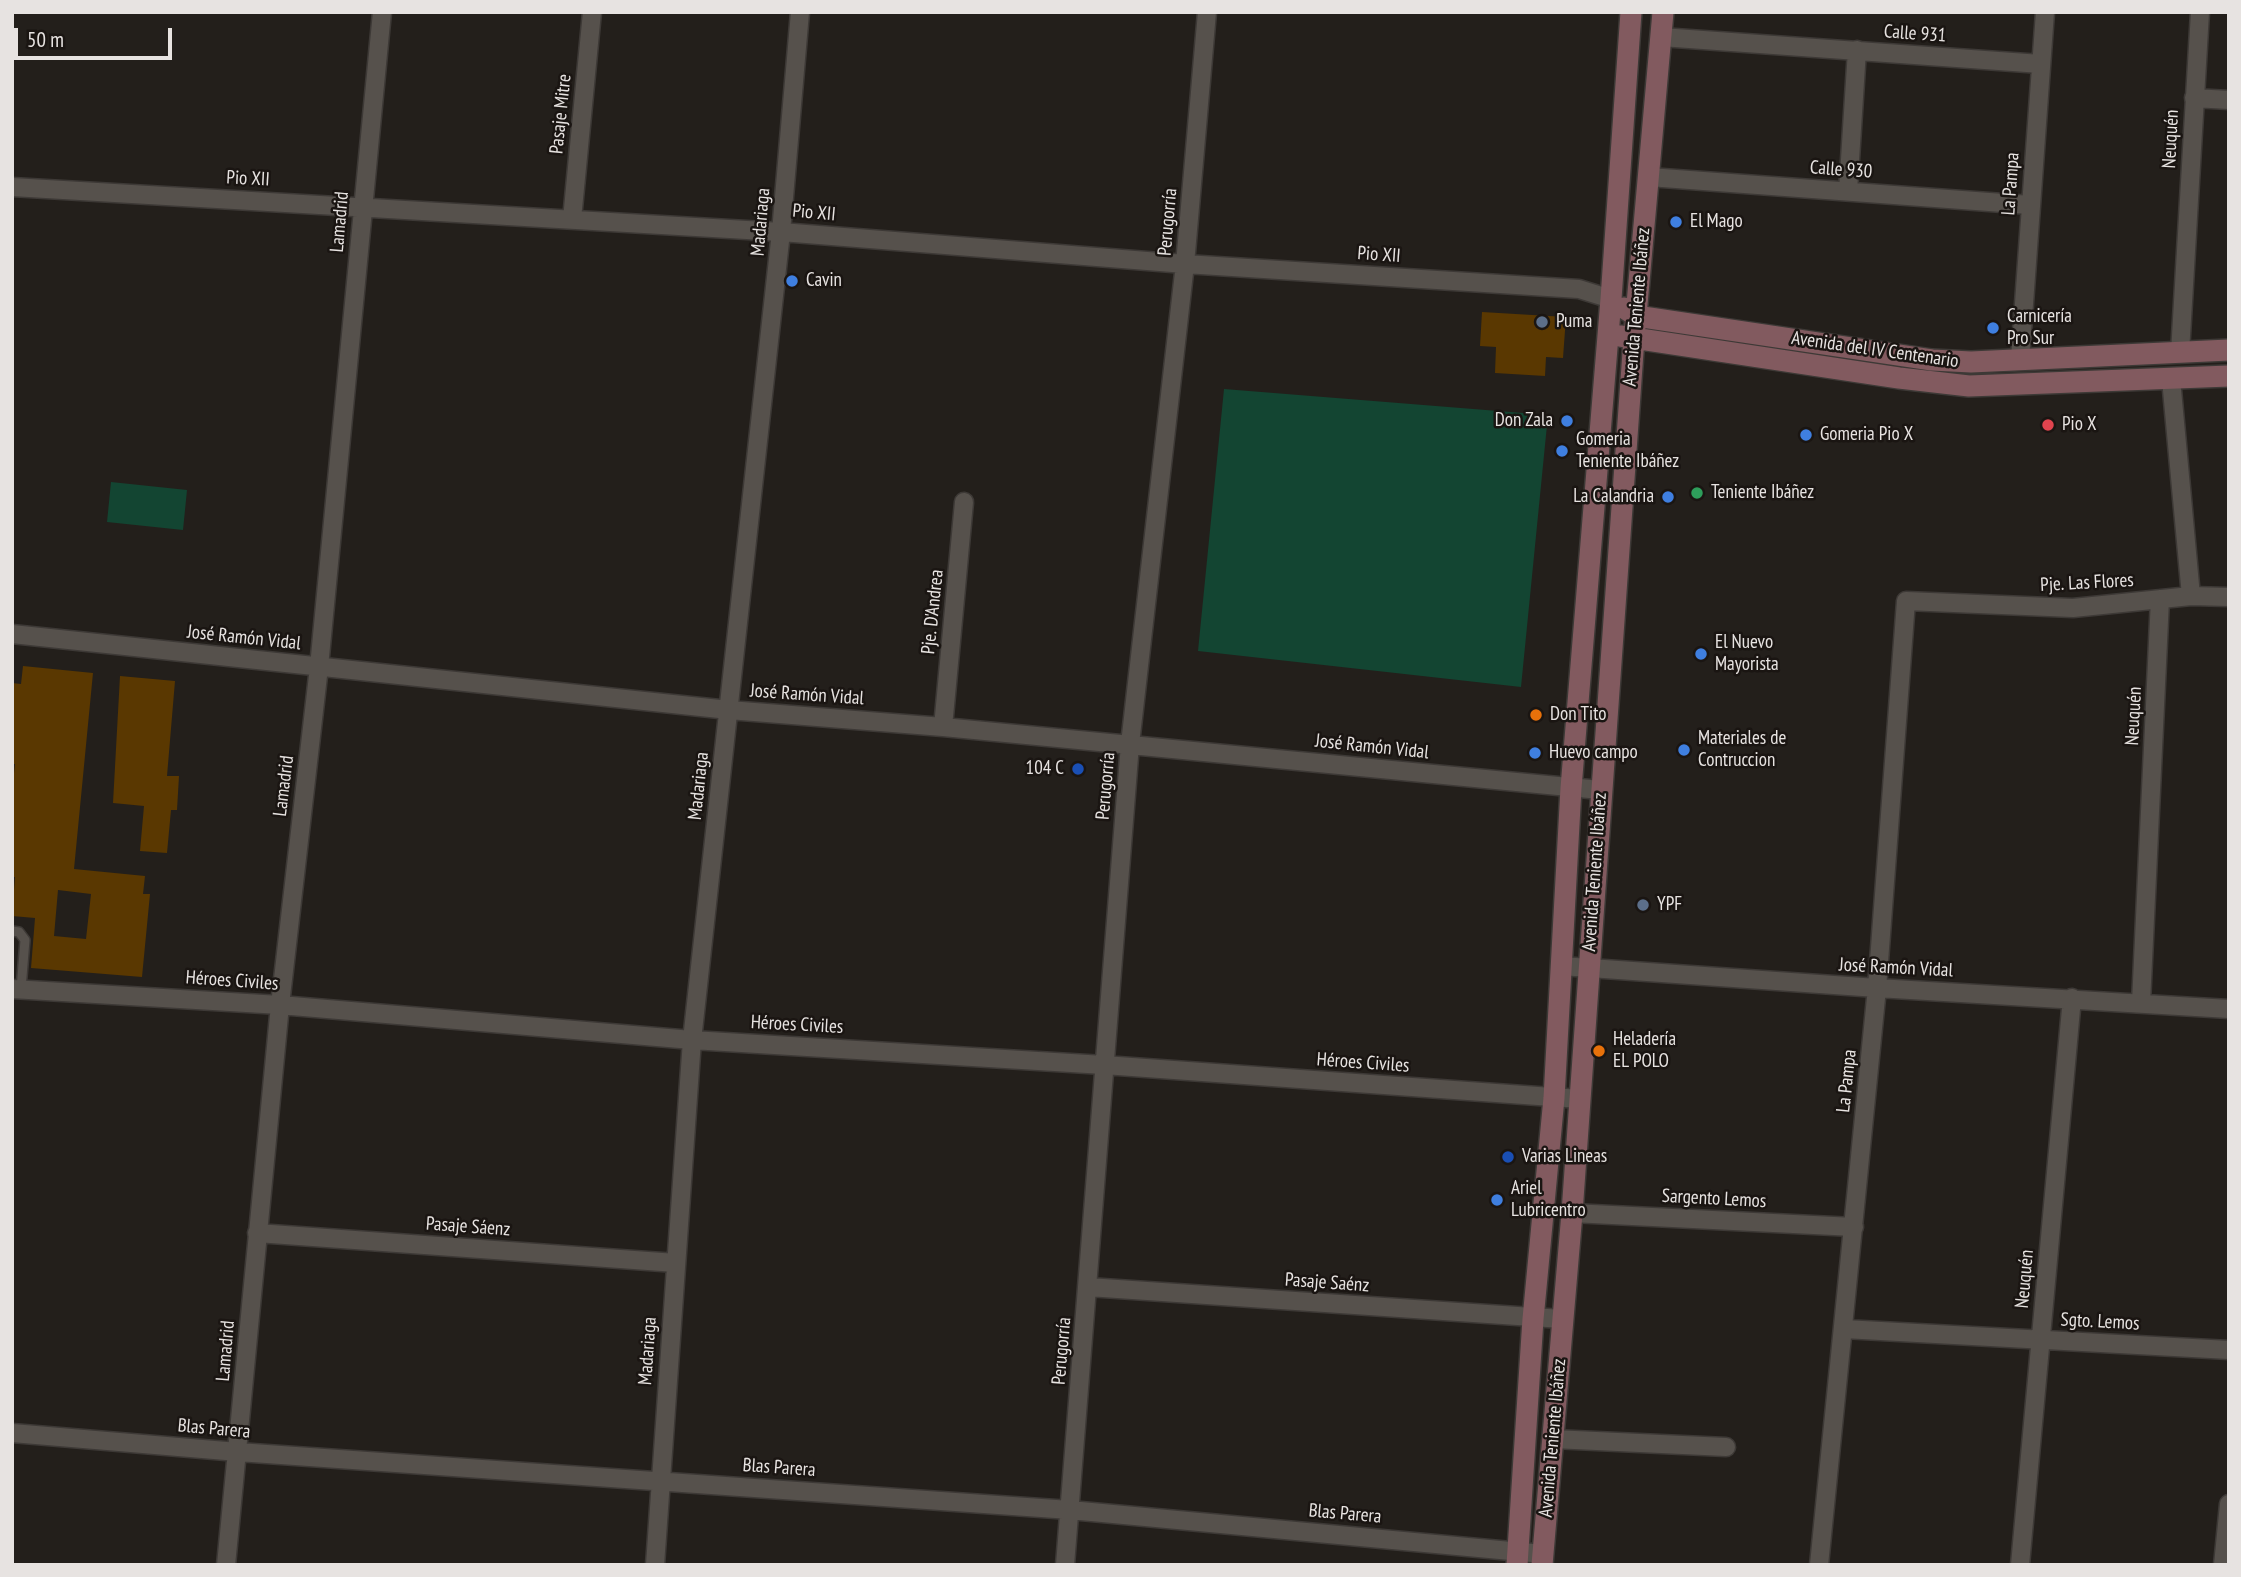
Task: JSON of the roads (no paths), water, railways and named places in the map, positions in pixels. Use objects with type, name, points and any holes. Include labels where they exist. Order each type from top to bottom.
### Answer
[{"type":"main road","name":"Avenida Teniente Ibáñez","points":[[1518,1558],[1533,1319],[1554,1098],[1571,788],[1611,299],[1631,12]]},
{"type":"main road","name":"Avenida Teniente Ibáñez","points":[[1542,1559],[1572,1213],[1634,338],[1663,12]]},
{"type":"main road","name":"Avenida del IV Centenario","points":[[1611,299],[1636,316],[1932,360],[1971,362],[2229,350]]},
{"type":"main road","name":"Avenida del IV Centenario","points":[[1607,335],[1899,379],[1969,386],[2229,376]]},
{"type":"street","name":"Lamadrid","points":[[226,1565],[280,1005],[319,667],[382,12]]},
{"type":"street","name":"Pasaje Mitre","points":[[572,219],[592,12]]},
{"type":"street","name":"Madariaga","points":[[655,1565],[692,1040],[782,232],[800,12]]},
{"type":"street","name":"Perugorría","points":[[1065,1565],[1130,744],[1185,264],[1207,12]]},
{"type":"street","name":"La Pampa","points":[[2020,359],[2045,12]]},
{"type":"street","name":"Neuquén","points":[[2180,353],[2200,12]]},
{"type":"street","name":"Calle 931","points":[[1661,37],[2041,64]]},
{"type":"street","points":[[1848,191],[1857,50]]},
{"type":"street","points":[[2194,98],[2229,100]]},
{"type":"street","name":"Calle 930","points":[[1649,177],[2030,205]]},
{"type":"street","name":"Pio XII","points":[[12,187],[782,232],[1185,264],[1579,289],[1611,299]]},
{"type":"street","points":[[2171,379],[2191,596]]},
{"type":"street","name":"Pje. D'Andrea","points":[[943,727],[964,502]]},
{"type":"street","name":"Pje. Las Flores","points":[[1906,601],[2073,608],[2191,596],[2229,597]]},
{"type":"street","name":"Neuquén","points":[[2141,1003],[2160,599]]},
{"type":"street","name":"La Pampa","points":[[1819,1565],[1877,988],[1906,601]]},
{"type":"street","name":"José Ramón Vidal","points":[[12,634],[729,710],[1130,744],[1600,790]]},
{"type":"street","name":"José Ramón Vidal","points":[[1561,965],[1877,988],[2229,1009]]},
{"type":"street","name":"Héroes Civiles","points":[[17,989],[280,1005],[692,1040],[1104,1065],[1580,1099]]},
{"type":"street","name":"Neuquén","points":[[2020,1565],[2072,998]]},
{"type":"street","name":"Sargento Lemos","points":[[1572,1213],[1854,1227]]},
{"type":"street","name":"Pasaje Sáenz","points":[[257,1233],[676,1263]]},
{"type":"street","name":"Pasaje Saénz","points":[[1088,1287],[1562,1320]]},
{"type":"street","name":"Sgto. Lemos","points":[[1844,1329],[2229,1350]]},
{"type":"street","name":"Blas Parera","points":[[12,1433],[238,1452],[1070,1510],[1542,1559]]},
{"type":"street","points":[[1553,1439],[1726,1447]]},
{"type":"street","points":[[2223,1565],[2229,1504]]},
{"type":"lane","points":[[12,931],[19,932],[25,940],[17,989]]},
{"type":"place","name":"El Mago","points":[[1676,222]]},
{"type":"place","name":"Cavin","points":[[792,281]]},
{"type":"place","name":"Puma","points":[[1542,322]]},
{"type":"place","name":"Carnicería Pro Sur","points":[[1993,328]]},
{"type":"place","name":"Don Zala","points":[[1567,421]]},
{"type":"place","name":"Pio X","points":[[2048,425]]},
{"type":"place","name":"Gomeria Pio X","points":[[1806,435]]},
{"type":"place","name":"Gomeria Teniente Ibáñez","points":[[1562,451]]},
{"type":"place","name":"Teniente Ibáñez","points":[[1697,493]]},
{"type":"place","name":"La Calandria","points":[[1668,497]]},
{"type":"place","name":"El Nuevo Mayorista","points":[[1701,654]]},
{"type":"place","name":"Don Tito","points":[[1536,715]]},
{"type":"place","name":"Materiales de Contruccion","points":[[1684,750]]},
{"type":"place","name":"Huevo campo","points":[[1535,753]]},
{"type":"place","name":"104 C","points":[[1078,769]]},
{"type":"place","name":"YPF","points":[[1643,905]]},
{"type":"place","name":"Heladería EL POLO","points":[[1599,1051]]},
{"type":"place","name":"Varias Lineas","points":[[1508,1157]]},
{"type":"place","name":"Ariel Lubricentro","points":[[1497,1200]]}]
